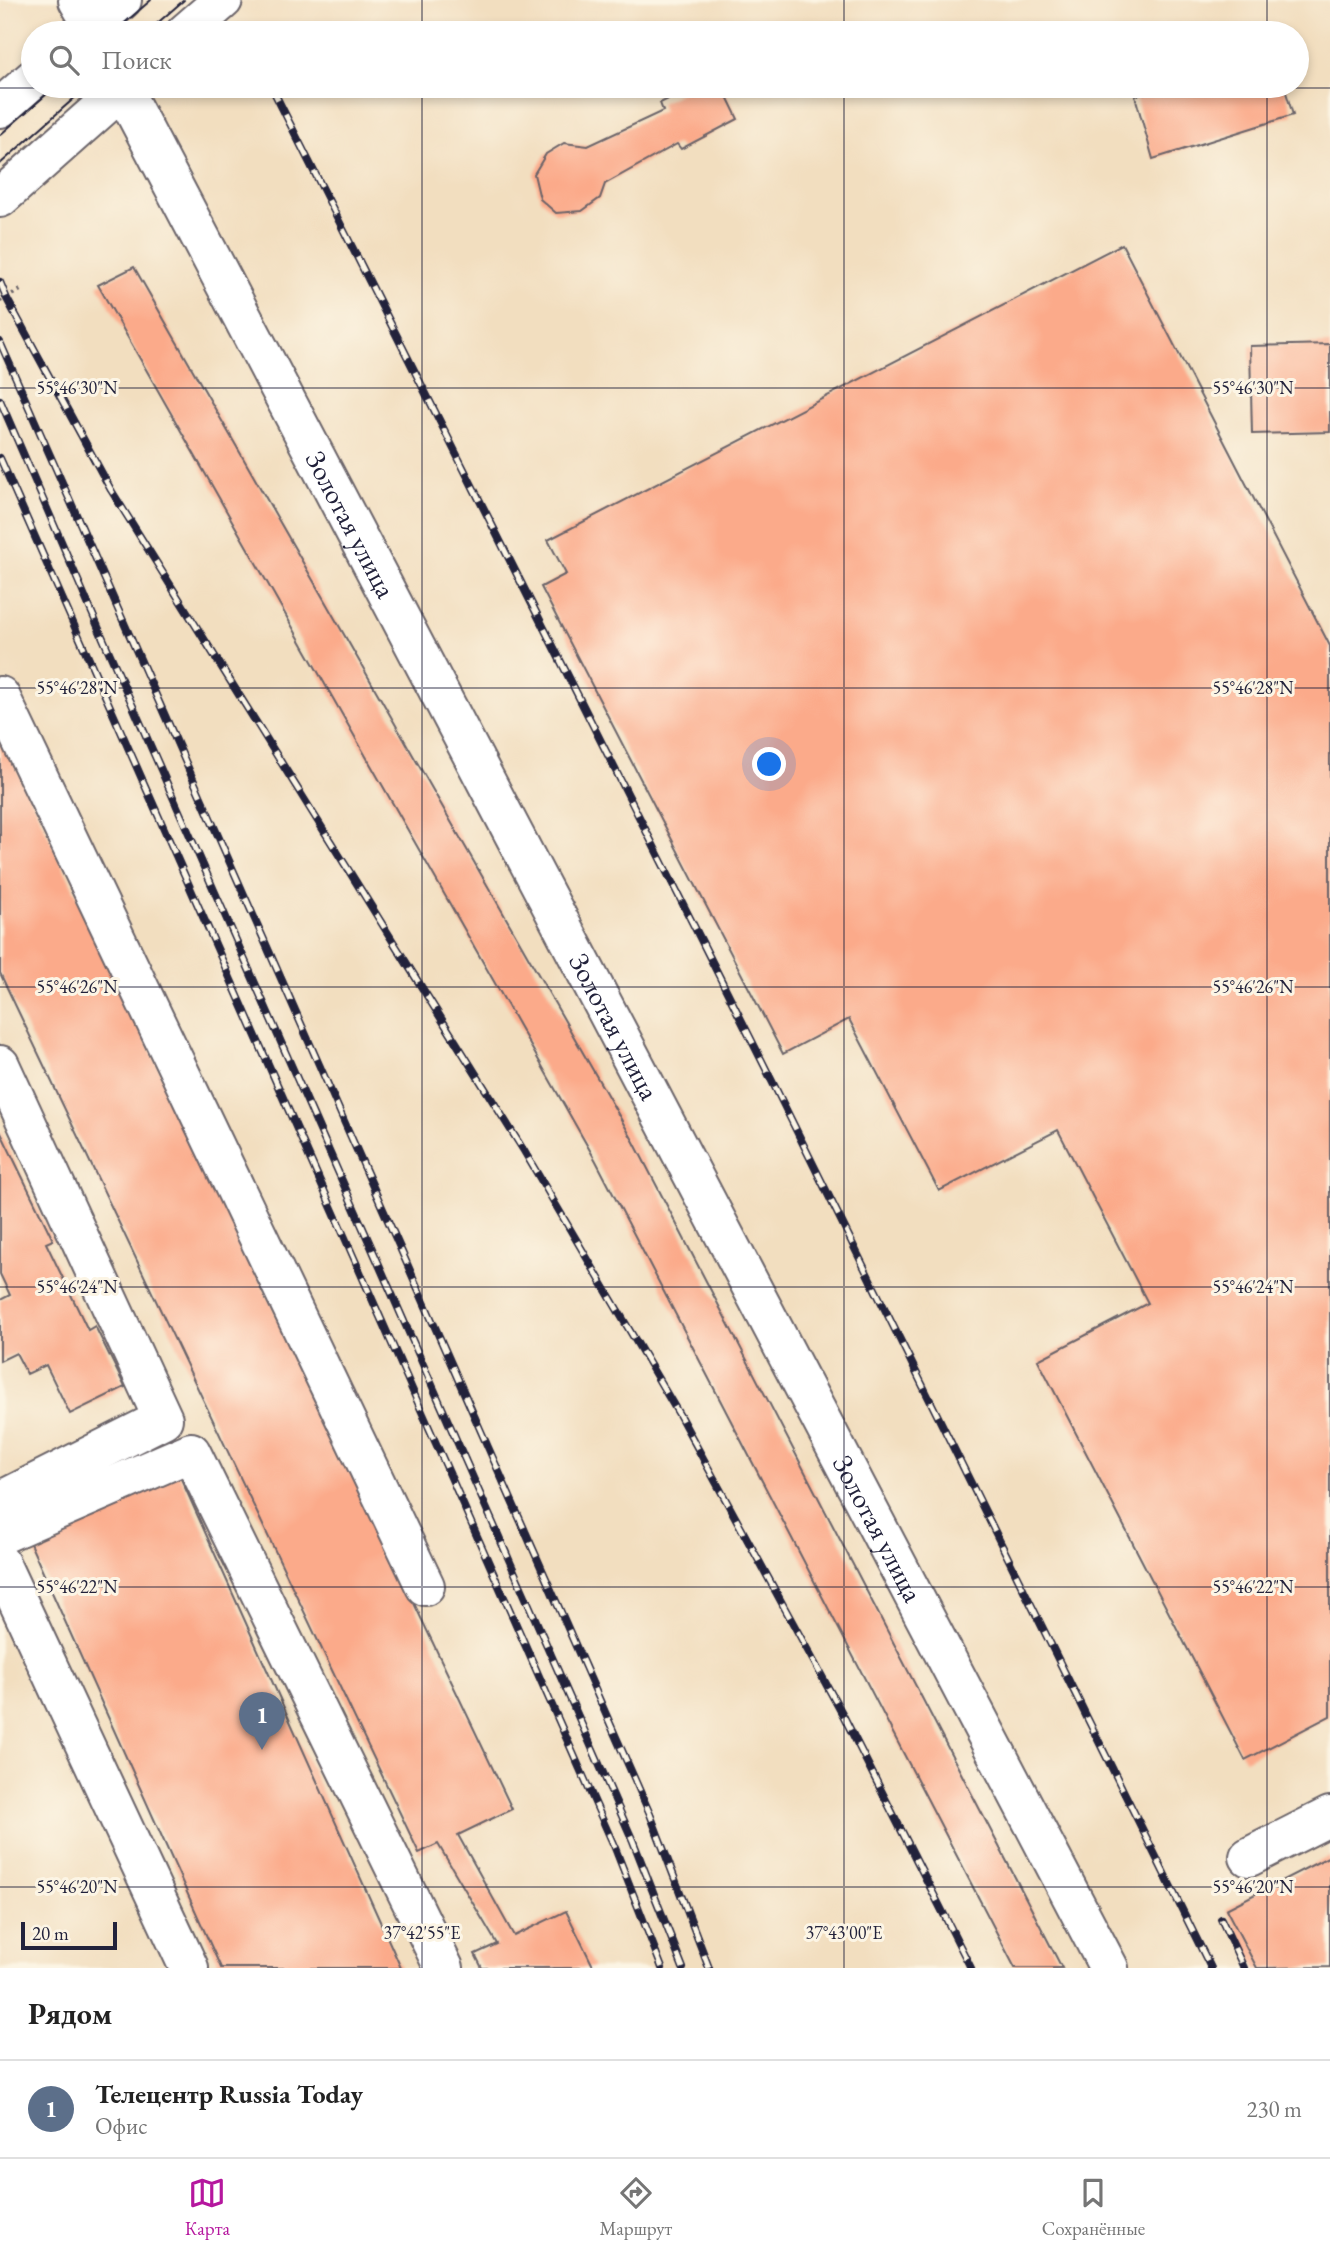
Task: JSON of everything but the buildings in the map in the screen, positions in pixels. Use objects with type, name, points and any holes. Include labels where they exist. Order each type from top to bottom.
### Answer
[{"type":"street","points":[[91,18],[122,0]]},
{"type":"street","points":[[199,21],[223,0]]},
{"type":"street","points":[[0,108],[21,90]]},
{"type":"street","points":[[0,198],[111,98]]},
{"type":"street","name":"Золотая улица","points":[[129,98],[1110,1968]]},
{"type":"street","points":[[0,696],[425,1586]]},
{"type":"street","points":[[0,1065],[163,1419],[0,1501]]},
{"type":"street","points":[[0,1535],[191,1452],[444,1968]]},
{"type":"street","points":[[0,1563],[189,1968]]},
{"type":"street","points":[[1249,1857],[1330,1815]]},
{"type":"path","points":[[0,301],[24,288]]},
{"type":"tram line","points":[[127,21],[151,0]]},
{"type":"tram line","points":[[160,21],[184,0]]},
{"type":"tram line","points":[[0,135],[42,98]]},
{"type":"tram line","points":[[0,164],[74,98]]},
{"type":"railway","points":[[277,98],[766,1069],[1211,1968]]},
{"type":"railway","points":[[0,282],[111,490],[524,1151],[680,1416],[843,1715],[971,1968]]},
{"type":"railway","points":[[0,342],[650,1814],[709,1968]]},
{"type":"railway","points":[[0,400],[633,1841],[683,1968]]},
{"type":"railway","points":[[0,458],[615,1848],[662,1968]]},
{"type":"railway","points":[[1221,1919],[1244,1968]]},
{"type":"place","name":"Телецентр Russia Today","points":[[262,1750]]}]
